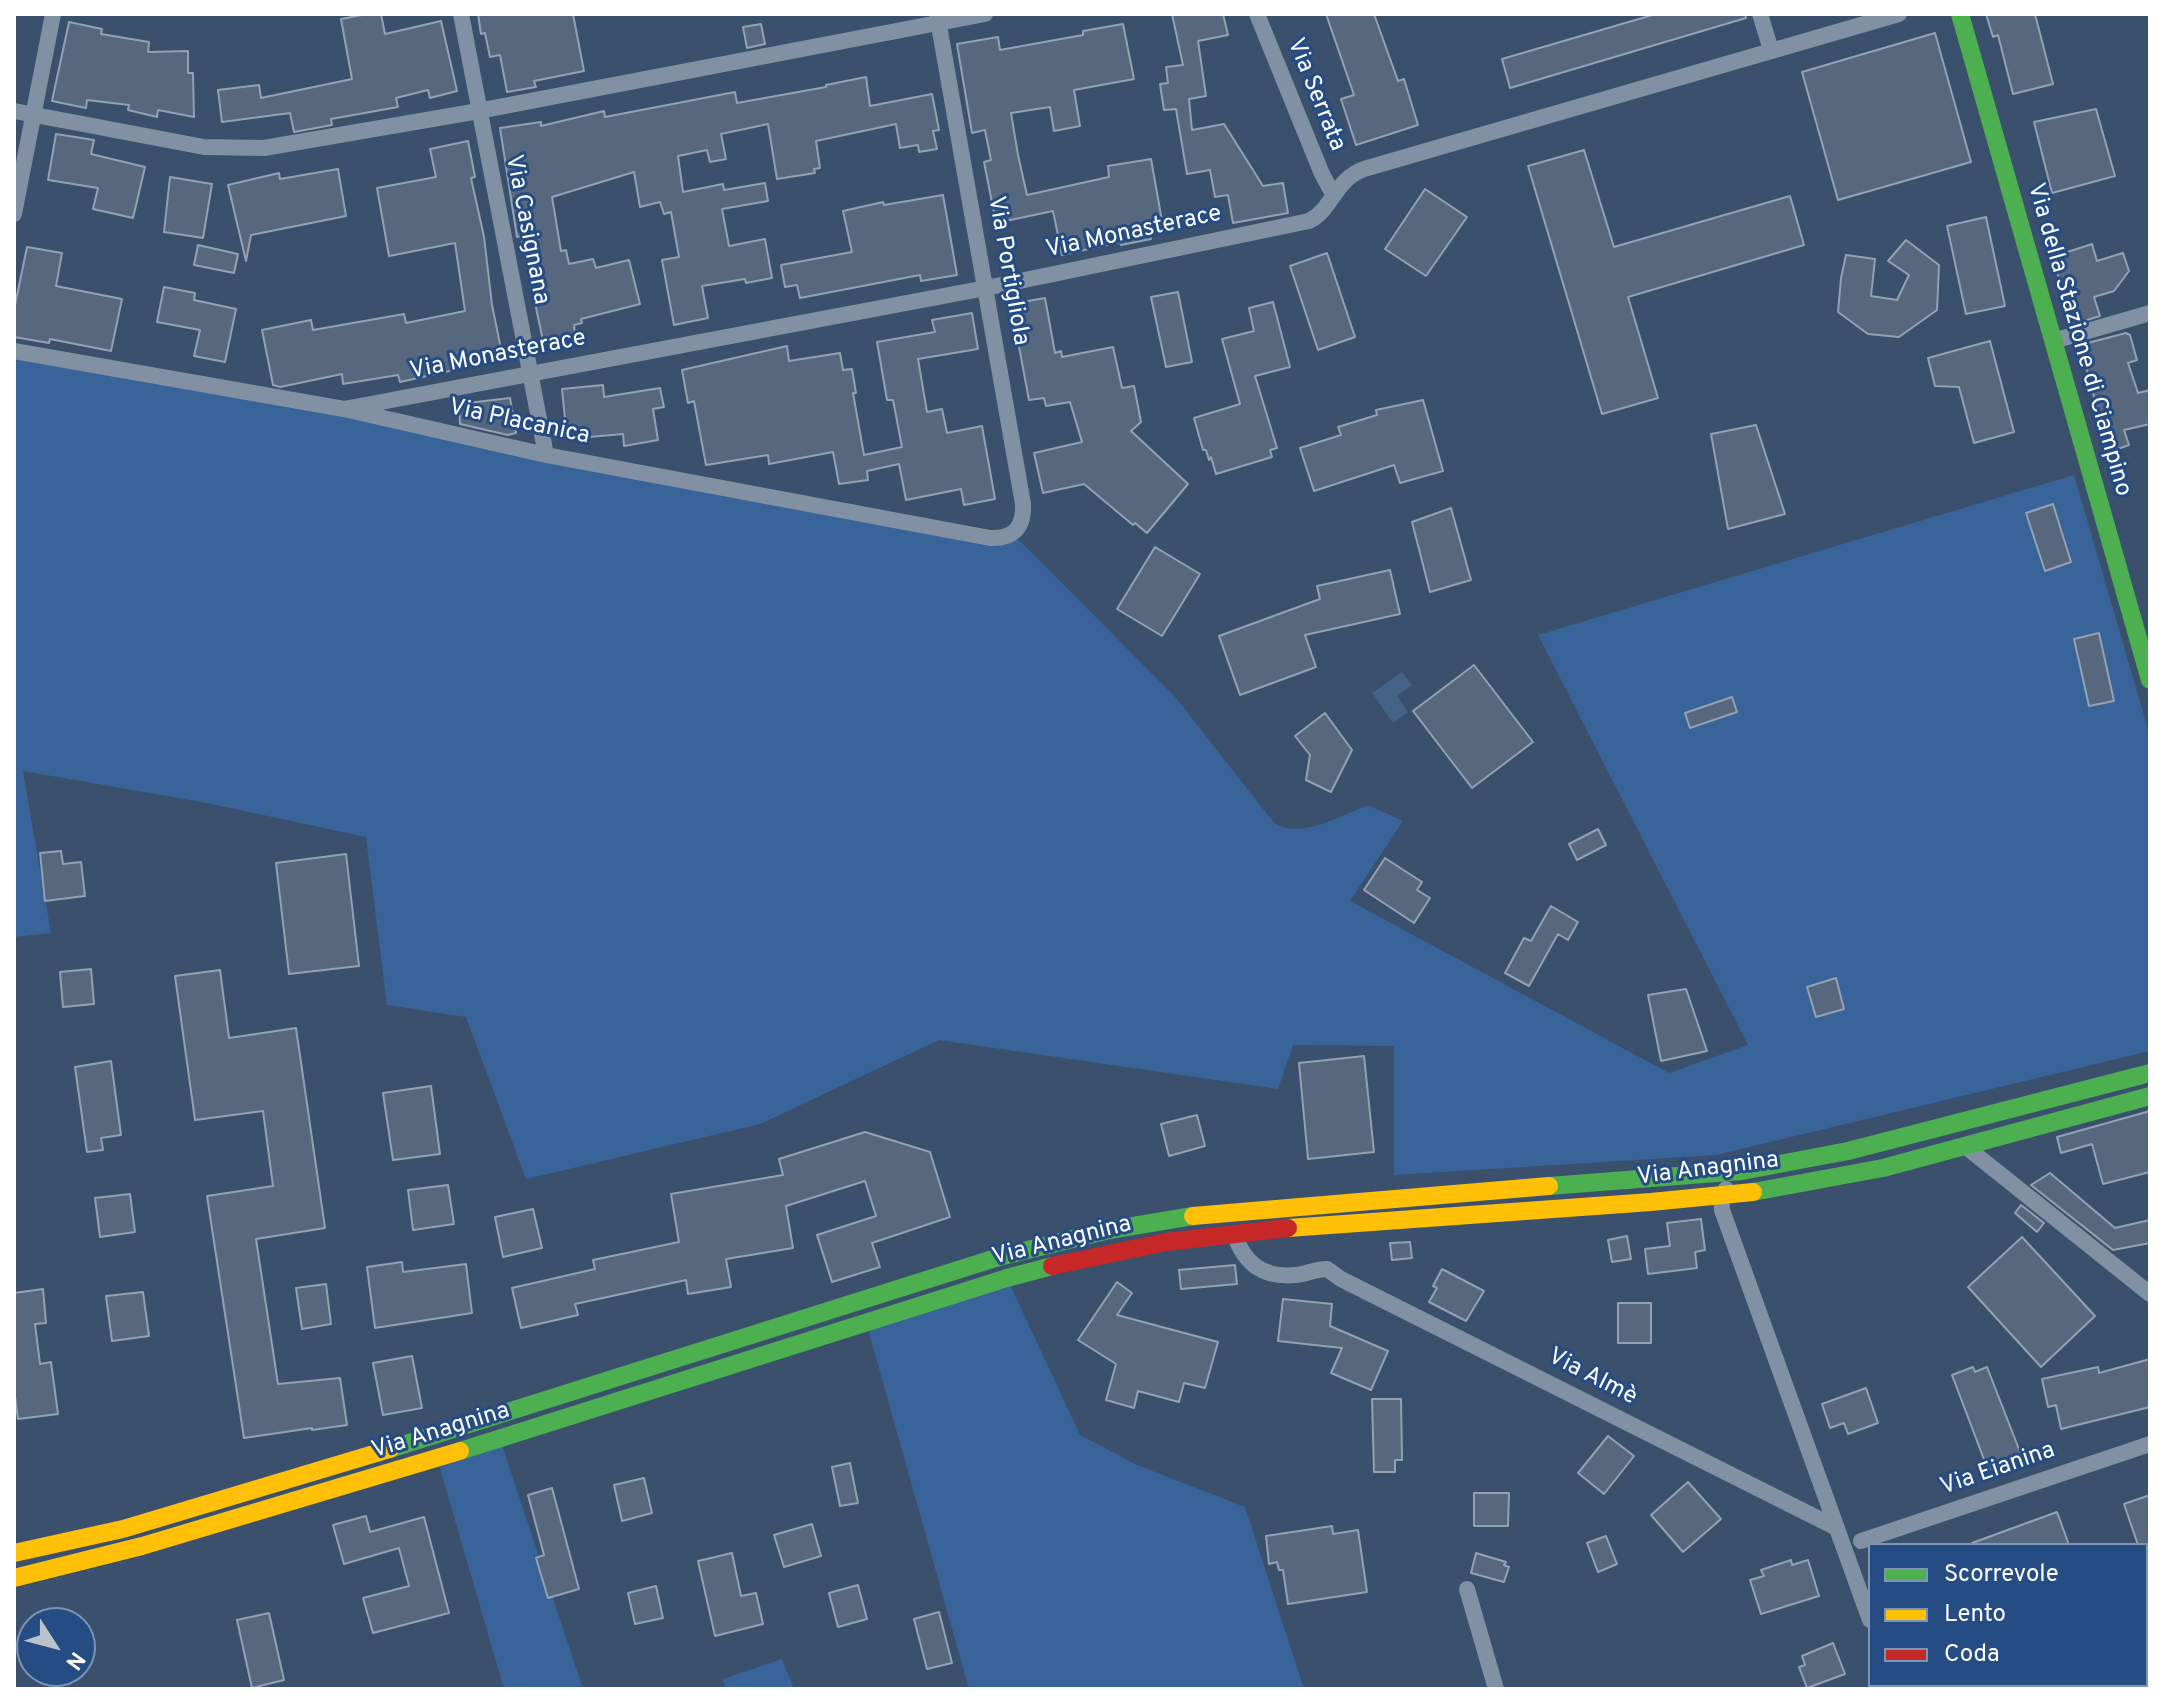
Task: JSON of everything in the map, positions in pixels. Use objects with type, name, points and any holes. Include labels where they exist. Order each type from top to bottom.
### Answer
[{"type":"main road","name":"Via della Stazione di Ciampino","points":[[1960,14],[2150,680]]},
{"type":"main road","name":"Via Anagnina","points":[[14,1553],[123,1529],[303,1476],[999,1257],[1088,1234],[1181,1217],[1268,1207],[1742,1171],[1920,1134],[2150,1073]]},
{"type":"main road","name":"Via Anagnina","points":[[14,1578],[142,1546],[365,1481],[1017,1275],[1122,1250],[1234,1234],[1721,1196],[1839,1177],[2150,1096]]},
{"type":"street","points":[[14,214],[53,14]]},
{"type":"street","name":"Via Casignana","points":[[461,14],[546,455]]},
{"type":"street","points":[[14,111],[204,147],[242,149],[286,145],[478,111],[938,18],[985,14]]},
{"type":"street","name":"Via Serrata","points":[[1257,14],[1333,194]]},
{"type":"street","points":[[1760,14],[1771,50]]},
{"type":"street","name":"Via Monasterace","points":[[344,409],[986,288],[1309,221],[1320,214],[1346,178],[1364,169],[1899,14]]},
{"type":"street","name":"Via Portigliola","points":[[938,18],[1023,504],[1022,521],[1013,534]]},
{"type":"street","points":[[2053,341],[2150,313]]},
{"type":"street","name":"Via Placanica","points":[[14,351],[344,409],[546,455],[990,538],[1013,534]]},
{"type":"street","points":[[1965,1146],[2150,1294]]},
{"type":"street","points":[[1742,1171],[1721,1196],[1725,1218],[1868,1614]]},
{"type":"street","name":"Via Almè","points":[[1234,1234],[1244,1257],[1260,1269],[1295,1275],[1327,1269],[1354,1286],[1837,1528]]},
{"type":"street","name":"Via Eianina","points":[[1861,1541],[2150,1444]]},
{"type":"street","points":[[1467,1589],[1496,1689]]},
{"type":"shaded area","points":[[14,351],[546,455],[1013,534],[1176,698],[1274,823],[1285,828],[1309,827],[1368,805],[1403,821],[1350,901],[1669,1073],[1748,1045],[1538,635],[2074,475],[2150,736],[2150,1051],[1716,1155],[1394,1175],[1394,1046],[1293,1045],[1278,1089],[939,1040],[760,1124],[526,1179],[466,1017],[387,1005],[366,837],[207,803],[23,771],[51,933],[14,937]]},
{"type":"shaded area","points":[[1402,672],[1412,685],[1397,696],[1408,712],[1393,723],[1372,693]]},
{"type":"shaded area","points":[[1007,1278],[1080,1435],[1137,1465],[1245,1507],[1304,1689],[969,1689],[866,1322]]},
{"type":"shaded area","points":[[500,1439],[583,1689],[504,1689],[437,1458]]},
{"type":"shaded area","points":[[782,1659],[794,1689],[726,1689],[723,1679]]},
{"type":"building","points":[[381,14],[385,34],[441,21],[457,91],[430,98],[428,90],[396,98],[398,107],[331,119],[332,125],[294,132],[290,113],[222,122],[218,90],[259,85],[261,98],[352,79],[341,19]]},
{"type":"building","points":[[478,14],[573,14],[584,71],[534,81],[536,87],[507,92],[500,55],[490,57],[485,33],[481,34]]},
{"type":"building","points":[[1172,14],[1223,14],[1228,35],[1198,41],[1206,96],[1189,99],[1192,130],[1224,124],[1263,186],[1283,183],[1288,213],[1233,223],[1228,195],[1215,197],[1210,170],[1187,174],[1176,109],[1164,110],[1160,84],[1168,83],[1166,67],[1183,65]]},
{"type":"building","points":[[1326,14],[1374,14],[1398,81],[1404,79],[1418,125],[1356,145],[1341,99],[1354,95]]},
{"type":"building","points":[[1656,14],[1745,14],[1746,18],[1510,88],[1502,59]]},
{"type":"building","points":[[1986,14],[2035,14],[2053,84],[2013,94],[1998,35],[1993,37]]},
{"type":"building","points":[[69,22],[102,29],[101,34],[149,42],[148,52],[188,51],[188,73],[193,73],[194,117],[158,110],[157,117],[128,110],[129,105],[87,100],[86,108],[52,101]]},
{"type":"building","points":[[761,24],[765,44],[747,48],[743,27]]},
{"type":"building","points":[[1123,24],[1134,79],[1074,90],[1080,126],[1054,131],[1050,107],[1011,113],[1018,155],[1027,195],[1109,177],[1108,166],[1151,159],[1162,221],[1149,224],[1151,239],[1121,245],[1120,242],[1062,255],[1053,211],[996,223],[984,162],[991,160],[985,130],[972,133],[957,44],[998,37],[1000,50],[1083,35],[1083,31]]},
{"type":"building","points":[[1935,33],[1971,162],[1838,200],[1802,72]]},
{"type":"building","points":[[866,77],[870,106],[932,94],[939,130],[933,131],[937,149],[919,152],[918,145],[900,148],[896,124],[816,141],[820,168],[814,169],[815,173],[777,179],[768,124],[721,134],[726,159],[710,162],[707,150],[678,156],[683,192],[723,184],[724,190],[765,183],[768,201],[722,209],[729,246],[765,239],[772,278],[702,286],[708,318],[674,325],[662,260],[679,257],[671,212],[664,214],[660,202],[640,207],[634,172],[552,197],[561,251],[566,250],[569,264],[593,259],[596,268],[629,260],[640,304],[581,319],[582,323],[574,325],[575,334],[543,341],[521,236],[517,237],[500,128],[541,122],[541,126],[604,111],[605,117],[735,92],[737,103]]},
{"type":"building","points":[[2096,109],[2115,176],[2052,193],[2034,122]]},
{"type":"building","points":[[56,134],[94,140],[91,154],[145,167],[133,218],[93,209],[98,188],[48,180]]},
{"type":"building","points":[[468,141],[475,177],[471,178],[484,237],[492,305],[503,359],[400,382],[398,375],[343,384],[342,374],[280,387],[273,385],[262,330],[311,320],[313,330],[404,314],[406,323],[465,311],[455,243],[389,256],[377,188],[436,177],[430,149]]},
{"type":"building","points":[[1584,150],[1614,247],[1790,196],[1804,245],[1628,297],[1658,398],[1602,414],[1528,166]]},
{"type":"building","points":[[338,169],[346,216],[251,235],[246,261],[228,185],[279,173],[280,179]]},
{"type":"building","points":[[170,177],[212,184],[203,238],[164,232]]},
{"type":"building","points":[[1425,189],[1467,217],[1426,276],[1385,249]]},
{"type":"building","points":[[943,195],[957,275],[921,281],[920,275],[800,298],[797,285],[785,287],[781,265],[852,252],[843,211],[883,202],[884,205]]},
{"type":"building","points":[[1986,217],[2005,306],[1966,314],[1947,226]]},
{"type":"building","points":[[1906,240],[1939,265],[1937,310],[1899,337],[1868,334],[1838,312],[1846,255],[1875,259],[1871,296],[1897,300],[1909,275],[1888,261]]},
{"type":"building","points":[[2092,244],[2097,261],[2123,253],[2129,271],[2114,291],[2094,297],[2100,316],[2074,324],[2052,257]]},
{"type":"building","points":[[198,245],[238,254],[234,273],[194,265]]},
{"type":"building","points":[[27,247],[62,253],[56,286],[122,299],[111,351],[50,339],[49,343],[14,337],[14,310]]},
{"type":"building","points":[[1327,253],[1355,337],[1318,350],[1290,266]]},
{"type":"building","points":[[164,287],[195,293],[194,300],[236,309],[225,362],[194,356],[200,330],[157,322]]},
{"type":"building","points":[[1178,292],[1192,362],[1166,367],[1151,297]]},
{"type":"building","points":[[1045,298],[1055,353],[1061,351],[1062,357],[1113,347],[1122,388],[1134,386],[1141,422],[1131,431],[1188,484],[1147,533],[1084,484],[1043,493],[1034,453],[1082,442],[1070,402],[1046,406],[1044,398],[1029,400],[1011,304]]},
{"type":"building","points":[[1273,302],[1290,367],[1255,376],[1277,448],[1270,450],[1272,457],[1216,474],[1211,457],[1209,460],[1206,450],[1203,450],[1194,418],[1240,404],[1222,339],[1254,331],[1249,308]]},
{"type":"building","points":[[972,313],[978,349],[918,359],[927,412],[942,409],[947,433],[982,426],[995,499],[964,505],[961,489],[906,500],[899,464],[867,471],[868,480],[839,484],[833,452],[769,464],[768,455],[706,465],[694,401],[688,403],[682,370],[787,346],[789,361],[840,353],[843,370],[852,369],[864,455],[902,447],[893,400],[887,400],[877,342],[935,332],[932,320]]},
{"type":"building","points":[[2126,333],[2130,335],[2137,360],[2128,363],[2138,393],[2150,390],[2150,424],[2124,430],[2129,445],[2109,452],[2080,345]]},
{"type":"building","points":[[1990,341],[2014,432],[1974,443],[1959,387],[1935,386],[1928,358]]},
{"type":"building","points":[[603,385],[604,397],[660,388],[664,407],[653,409],[658,440],[624,446],[623,434],[567,439],[562,389]]},
{"type":"building","points":[[510,398],[516,433],[508,435],[460,424],[459,404]]},
{"type":"building","points":[[1423,400],[1443,471],[1400,483],[1394,465],[1314,491],[1300,448],[1341,435],[1338,427],[1377,415],[1376,410]]},
{"type":"building","points":[[1756,425],[1785,514],[1728,529],[1711,434]]},
{"type":"building","points":[[2053,504],[2071,562],[2045,571],[2026,513]]},
{"type":"building","points":[[1451,508],[1471,580],[1430,592],[1412,522]]},
{"type":"building","points":[[1155,547],[1200,574],[1162,636],[1117,609]]},
{"type":"building","points":[[1390,570],[1400,614],[1305,635],[1316,667],[1240,695],[1219,636],[1320,599],[1317,586]]},
{"type":"building","points":[[2099,633],[2114,701],[2089,706],[2074,639]]},
{"type":"building","points":[[1474,665],[1533,742],[1472,788],[1413,711]]},
{"type":"building","points":[[1732,697],[1737,712],[1690,728],[1685,713]]},
{"type":"building","points":[[1325,713],[1352,750],[1331,792],[1306,780],[1310,755],[1295,736]]},
{"type":"building","points":[[1598,829],[1606,845],[1577,860],[1569,844]]},
{"type":"building","points":[[61,851],[63,864],[81,862],[85,896],[45,901],[40,853]]},
{"type":"building","points":[[346,854],[359,966],[289,974],[276,863]]},
{"type":"building","points":[[1385,858],[1422,882],[1417,890],[1430,898],[1414,923],[1364,890]]},
{"type":"building","points":[[1551,906],[1578,922],[1568,940],[1558,934],[1529,986],[1505,973],[1524,938],[1531,941]]},
{"type":"building","points":[[91,969],[94,1004],[63,1007],[60,972]]},
{"type":"building","points":[[220,970],[229,1038],[296,1028],[325,1228],[256,1239],[278,1384],[340,1378],[347,1425],[244,1438],[207,1196],[273,1186],[263,1111],[195,1120],[175,976]]},
{"type":"building","points":[[1836,978],[1844,1009],[1816,1017],[1807,987]]},
{"type":"building","points":[[1686,989],[1707,1051],[1661,1061],[1648,995]]},
{"type":"building","points":[[1364,1056],[1374,1152],[1308,1159],[1299,1063]]},
{"type":"building","points":[[111,1061],[121,1135],[101,1138],[103,1150],[87,1152],[75,1067]]},
{"type":"building","points":[[431,1086],[440,1154],[393,1160],[383,1093]]},
{"type":"building","points":[[2150,1111],[2150,1172],[2103,1184],[2092,1144],[2061,1153],[2057,1137]]},
{"type":"building","points":[[1197,1115],[1205,1146],[1169,1156],[1161,1124]]},
{"type":"building","points":[[865,1132],[930,1152],[950,1217],[872,1243],[880,1267],[832,1282],[817,1235],[876,1216],[865,1181],[786,1206],[793,1248],[726,1259],[731,1287],[688,1294],[686,1280],[575,1304],[578,1315],[521,1328],[512,1288],[595,1269],[593,1260],[679,1242],[671,1194],[783,1175],[779,1159]]},
{"type":"building","points":[[2050,1173],[2115,1228],[2150,1220],[2150,1243],[2113,1250],[2031,1185]]},
{"type":"building","points":[[448,1185],[454,1224],[413,1230],[408,1190]]},
{"type":"building","points":[[130,1194],[135,1232],[100,1237],[95,1198]]},
{"type":"building","points":[[2021,1205],[2044,1223],[2037,1232],[2015,1213]]},
{"type":"building","points":[[533,1209],[542,1248],[503,1257],[495,1217]]},
{"type":"building","points":[[1701,1219],[1705,1250],[1695,1252],[1697,1268],[1648,1274],[1645,1249],[1670,1246],[1667,1223]]},
{"type":"building","points":[[1627,1236],[1631,1259],[1612,1262],[1608,1240]]},
{"type":"building","points":[[2022,1237],[2095,1316],[2041,1367],[1968,1287]]},
{"type":"building","points":[[1410,1242],[1412,1258],[1392,1260],[1390,1243]]},
{"type":"building","points":[[402,1262],[403,1272],[466,1264],[472,1313],[375,1328],[367,1267]]},
{"type":"building","points":[[1235,1265],[1237,1284],[1181,1289],[1179,1270]]},
{"type":"building","points":[[1442,1269],[1484,1291],[1466,1321],[1429,1302]]},
{"type":"building","points":[[1117,1282],[1132,1293],[1117,1315],[1218,1342],[1205,1388],[1184,1383],[1179,1402],[1138,1391],[1134,1408],[1106,1400],[1116,1364],[1078,1340]]},
{"type":"building","points":[[326,1284],[331,1324],[302,1329],[296,1288]]},
{"type":"building","points":[[43,1289],[46,1323],[35,1324],[40,1364],[51,1362],[58,1414],[18,1419],[14,1389],[14,1293]]},
{"type":"building","points":[[143,1292],[149,1336],[112,1341],[106,1296]]},
{"type":"building","points":[[1283,1299],[1332,1304],[1330,1326],[1388,1351],[1371,1390],[1331,1373],[1342,1348],[1278,1341]]},
{"type":"building","points":[[1618,1303],[1651,1303],[1651,1343],[1618,1343]]},
{"type":"building","points":[[412,1356],[422,1408],[383,1415],[373,1363]]},
{"type":"building","points":[[2150,1359],[2150,1407],[2061,1429],[2056,1405],[2048,1407],[2042,1379],[2098,1367],[2099,1373]]},
{"type":"building","points":[[1973,1367],[1975,1372],[1987,1367],[2022,1457],[1988,1470],[1952,1375]]},
{"type":"building","points":[[1866,1388],[1878,1423],[1848,1434],[1844,1423],[1830,1428],[1822,1404]]},
{"type":"building","points":[[1372,1399],[1401,1399],[1402,1460],[1395,1460],[1395,1472],[1374,1472]]},
{"type":"building","points":[[1608,1436],[1634,1456],[1604,1494],[1578,1473]]},
{"type":"building","points":[[850,1463],[858,1503],[840,1506],[832,1467]]},
{"type":"building","points":[[644,1478],[652,1513],[622,1521],[614,1485]]},
{"type":"building","points":[[1688,1482],[1721,1519],[1683,1552],[1651,1515]]},
{"type":"building","points":[[552,1488],[579,1589],[548,1598],[536,1558],[544,1555],[528,1495]]},
{"type":"building","points":[[1474,1493],[1509,1493],[1508,1526],[1474,1526]]},
{"type":"building","points":[[2150,1495],[2150,1572],[2148,1543],[2137,1543],[2124,1504]]},
{"type":"building","points":[[2057,1512],[2068,1543],[1972,1543]]},
{"type":"building","points":[[366,1516],[370,1532],[424,1517],[449,1613],[373,1633],[363,1598],[409,1586],[399,1548],[344,1564],[333,1525]]},
{"type":"building","points":[[812,1524],[821,1556],[784,1567],[774,1535]]},
{"type":"building","points":[[1332,1526],[1333,1534],[1358,1530],[1367,1592],[1288,1604],[1283,1570],[1279,1570],[1277,1562],[1269,1564],[1266,1536]]},
{"type":"building","points":[[1606,1536],[1617,1564],[1598,1572],[1587,1543]]},
{"type":"building","points":[[732,1553],[741,1596],[756,1593],[763,1624],[715,1636],[698,1561]]},
{"type":"building","points":[[1476,1553],[1506,1562],[1504,1565],[1509,1567],[1504,1582],[1471,1573]]},
{"type":"building","points":[[1791,1560],[1792,1565],[1808,1560],[1819,1596],[1761,1614],[1750,1580],[1764,1576],[1761,1570]]},
{"type":"building","points":[[858,1585],[867,1619],[838,1627],[829,1593]]},
{"type":"building","points":[[656,1586],[663,1618],[635,1624],[628,1593]]},
{"type":"building","points":[[939,1612],[952,1663],[927,1669],[914,1619]]},
{"type":"building","points":[[269,1613],[284,1680],[252,1688],[237,1620]]},
{"type":"building","points":[[1833,1643],[1845,1674],[1807,1688],[1799,1667],[1805,1665],[1802,1656]]},
{"type":"traffic: fast","points":[[1960,14],[2150,680]]},
{"type":"traffic: fast","points":[[1549,1186],[1742,1171],[1848,1151],[2150,1073]]},
{"type":"traffic: fast","points":[[1753,1192],[1883,1168],[2150,1096]]},
{"type":"traffic: fast","points":[[390,1449],[999,1257],[1109,1230],[1193,1216]]},
{"type":"traffic: fast","points":[[460,1451],[1052,1266]]},
{"type":"traffic: slow","points":[[1193,1216],[1549,1186]]},
{"type":"traffic: slow","points":[[1288,1228],[1753,1192]]},
{"type":"traffic: slow","points":[[14,1553],[123,1529],[390,1449]]},
{"type":"traffic: slow","points":[[14,1578],[142,1546],[460,1451]]},
{"type":"traffic: jam","points":[[1052,1266],[1166,1242],[1288,1228]]}]
